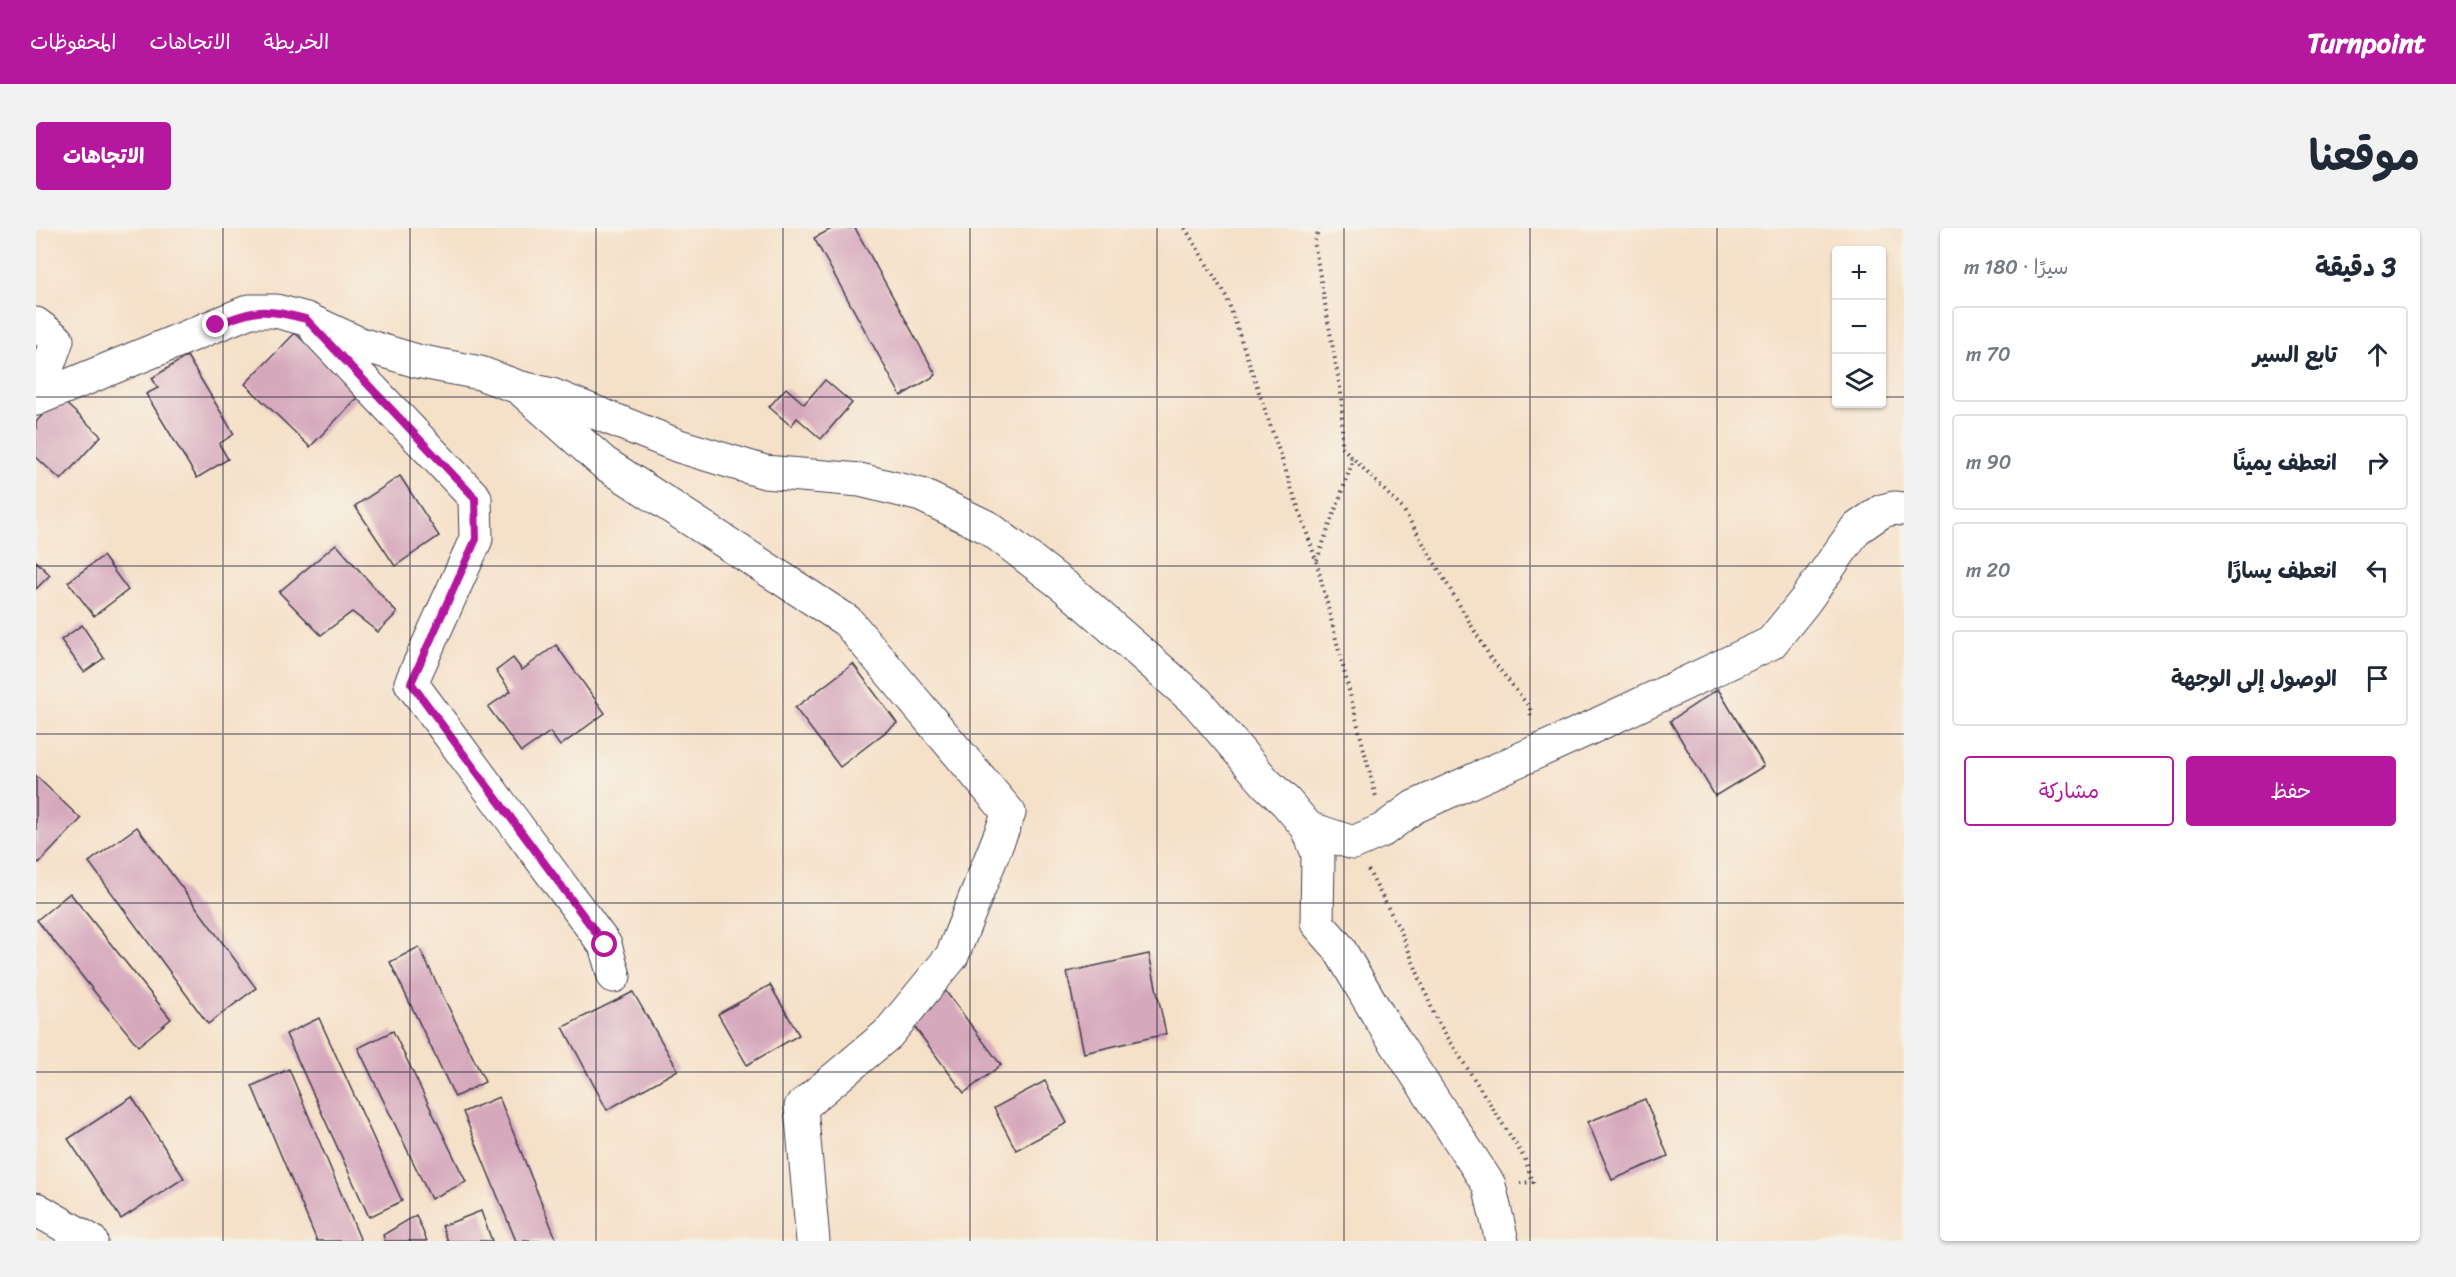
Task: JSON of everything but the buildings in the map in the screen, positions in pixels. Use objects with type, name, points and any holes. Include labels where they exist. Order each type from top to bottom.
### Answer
[{"type":"street","points":[[36,324],[57,340],[36,399],[249,311],[276,311],[306,319],[360,344],[417,361],[480,373],[518,387],[552,395],[679,446],[765,472],[860,480],[921,495],[989,528],[1067,588],[1197,702],[1308,828],[1318,854],[1317,922],[1338,947],[1381,1020],[1489,1185],[1502,1241]]},
{"type":"street","points":[[306,319],[475,498],[476,539],[411,683],[605,945],[614,976]]},
{"type":"street","points":[[518,387],[604,463],[847,621],[1009,813],[952,956],[888,1034],[801,1107],[813,1241]]},
{"type":"street","points":[[1308,828],[1353,843],[1383,830],[1414,807],[1771,643],[1800,608],[1856,529],[1882,512],[1894,508],[1904,509]]},
{"type":"street","points":[[36,1209],[91,1241]]},
{"type":"path","points":[[1185,228],[1227,298],[1316,560],[1383,830]]},
{"type":"path","points":[[1316,560],[1353,461],[1342,447],[1342,399],[1314,242],[1319,228]]},
{"type":"path","points":[[1342,447],[1403,508],[1490,657],[1530,708],[1535,753]]},
{"type":"path","points":[[1353,843],[1402,934],[1436,1019],[1525,1159],[1533,1182],[1489,1185]]},
{"type":"route","points":[[216,325],[249,311],[276,311],[306,319],[475,498],[476,539],[411,683],[605,945]]}]
